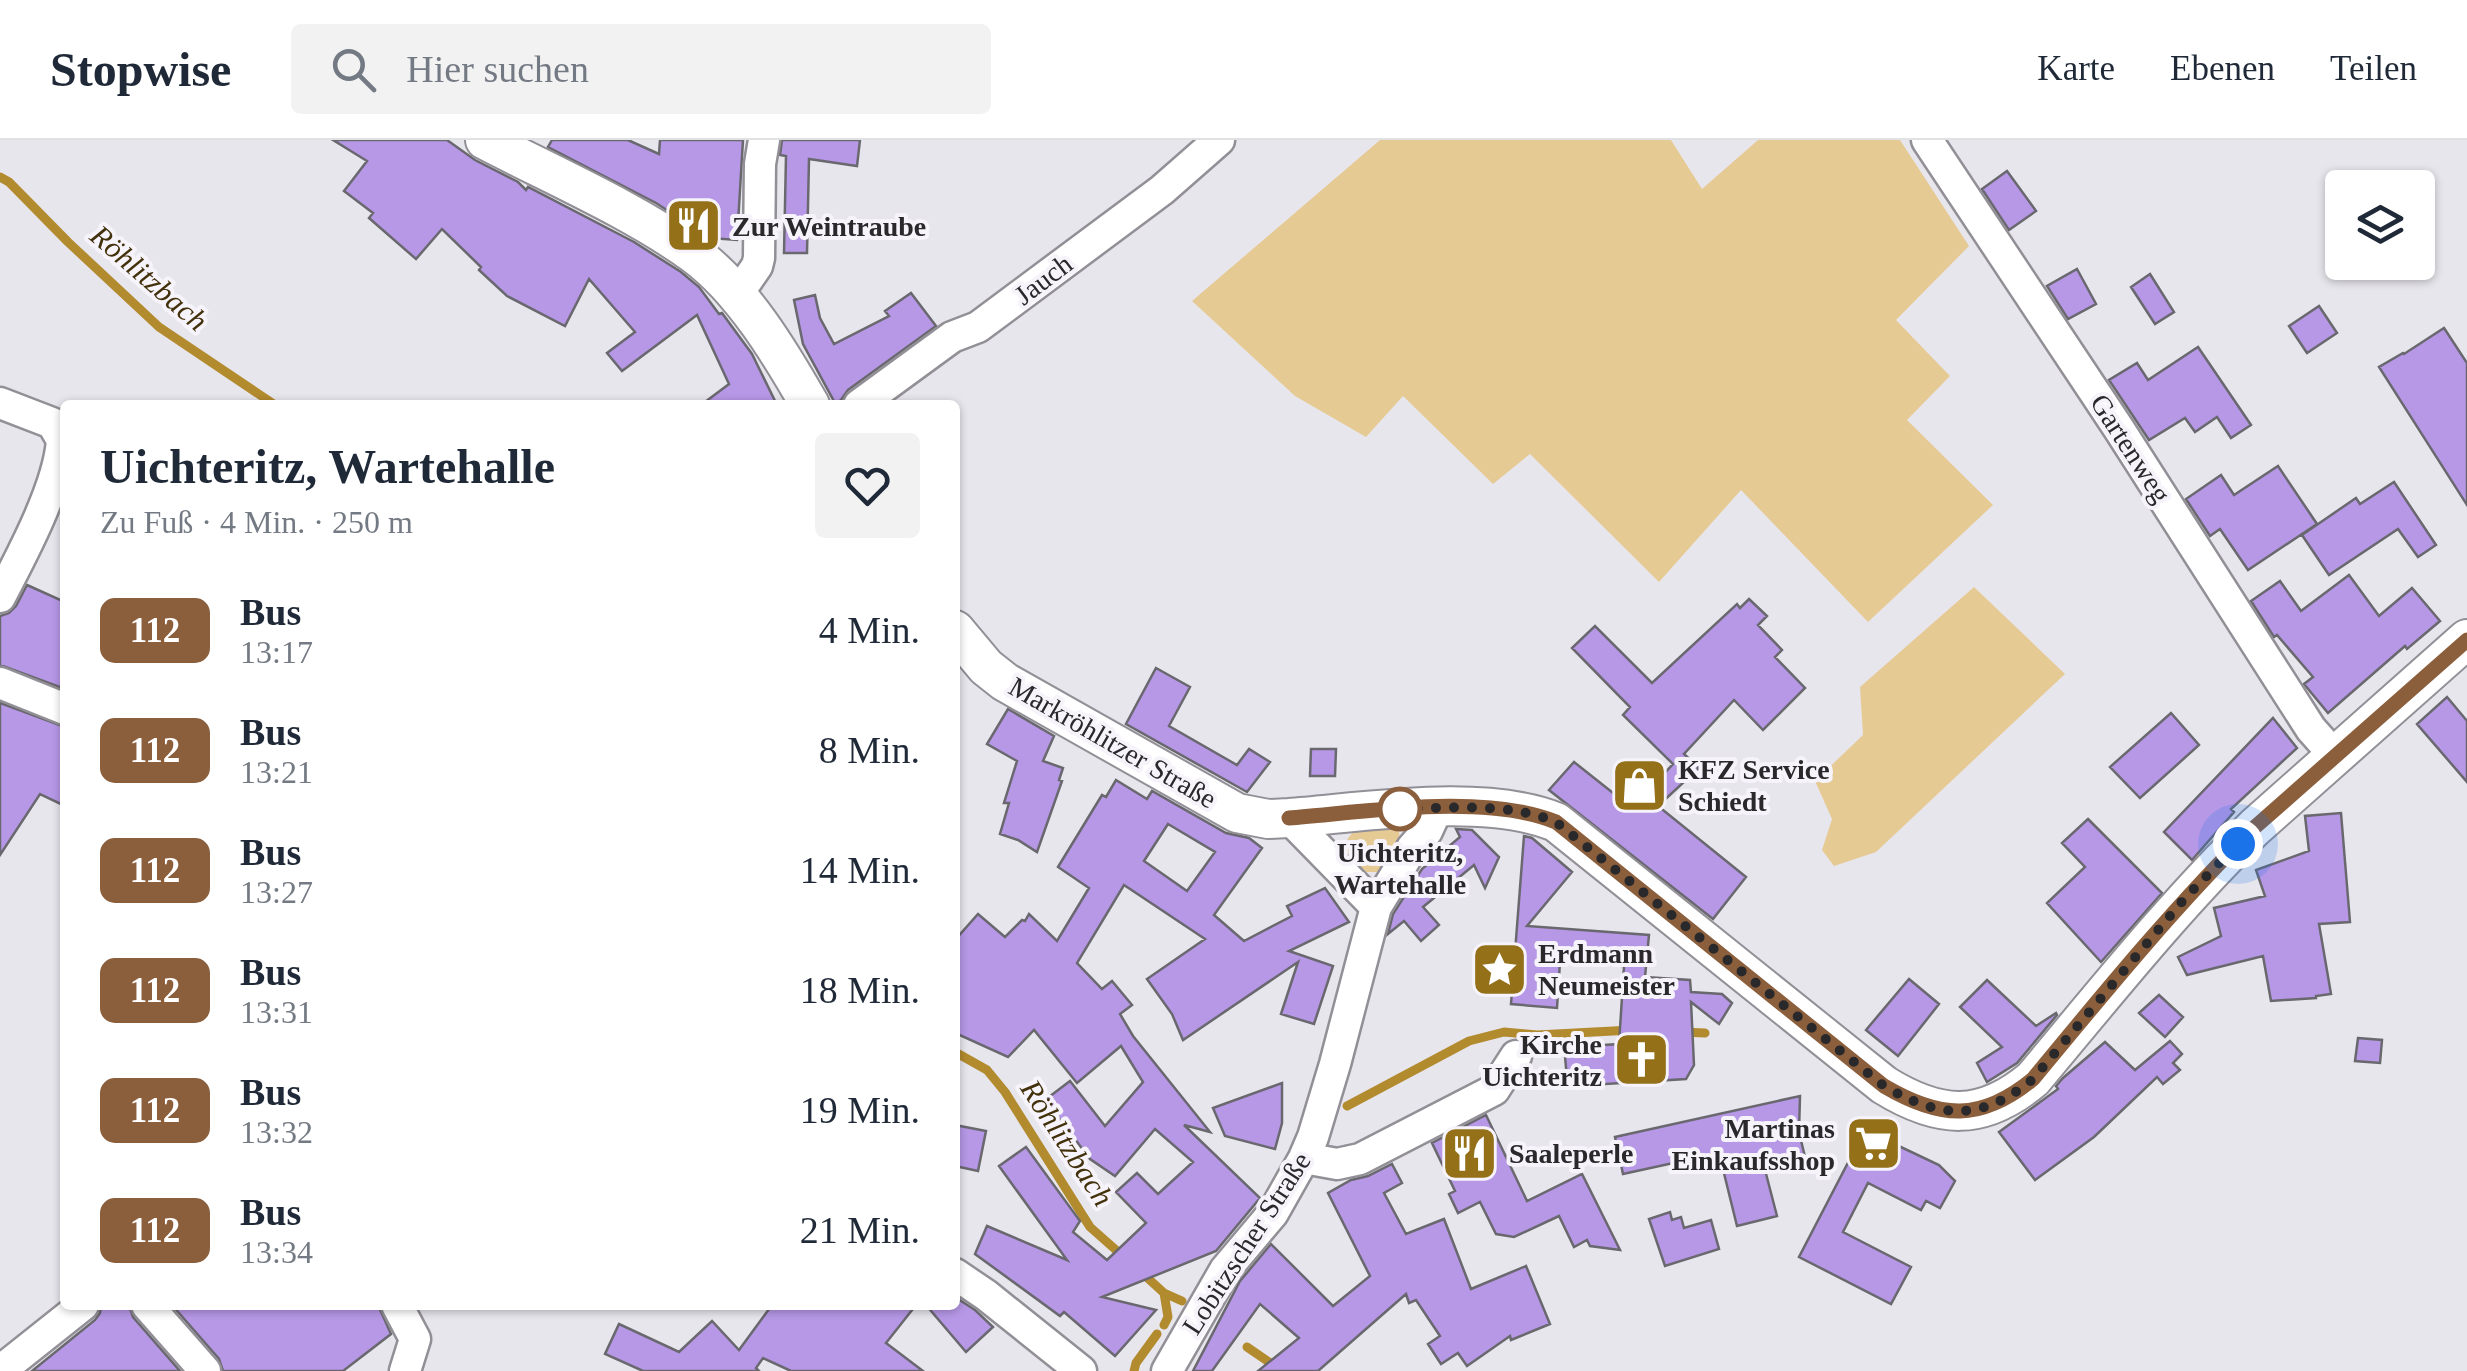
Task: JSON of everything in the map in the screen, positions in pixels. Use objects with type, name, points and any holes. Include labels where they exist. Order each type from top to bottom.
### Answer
[{"type":"main road","points":[[485,140],[633,217],[696,255],[737,296],[807,400]]},
{"type":"main road","name":"Markröhlitzer Straße","points":[[960,636],[986,667],[1026,696],[1237,813],[1268,819],[1438,807],[1523,812],[1556,822],[1884,1086],[1925,1107],[1964,1112],[2004,1100],[2033,1079],[2197,885],[2255,827],[2467,640]]},
{"type":"street","points":[[737,296],[759,258],[764,140]]},
{"type":"street","name":"Jauch","points":[[866,400],[952,337],[978,327],[1162,190],[1219,140]]},
{"type":"street","name":"Gartenweg","points":[[1927,140],[2311,728],[2335,756]]},
{"type":"street","points":[[0,403],[52,423],[60,437]]},
{"type":"street","points":[[0,597],[58,470],[60,455]]},
{"type":"street","points":[[0,683],[60,707]]},
{"type":"street","name":"Lobitzscher Straße","points":[[1167,1371],[1224,1270],[1273,1212],[1304,1158],[1376,907],[1438,807]]},
{"type":"street","points":[[1289,818],[1376,907]]},
{"type":"street","points":[[1304,1158],[1336,1164],[1360,1158],[1494,1090],[1516,1056]]},
{"type":"street","points":[[960,1277],[1081,1371]]},
{"type":"street","points":[[0,1371],[76,1310]]},
{"type":"street","points":[[151,1310],[204,1371]]},
{"type":"street","points":[[400,1310],[415,1339],[405,1371]]},
{"type":"shaded area","points":[[1380,140],[1671,140],[1702,189],[1758,140],[1900,140],[1969,246],[1896,320],[1950,376],[1907,420],[1993,505],[1868,622],[1741,490],[1659,582],[1530,454],[1493,484],[1403,396],[1366,437],[1295,396],[1192,301]]},
{"type":"shaded area","points":[[1974,587],[2065,674],[1876,852],[1834,866],[1822,850],[1832,819],[1815,781],[1863,735],[1860,687]]},
{"type":"shaded area","points":[[1390,825],[1399,831],[1400,841],[1378,872],[1363,872],[1344,854],[1353,833]]},
{"type":"building","points":[[333,140],[447,140],[526,190],[528,187],[634,242],[699,287],[752,354],[775,400],[708,400],[729,384],[697,315],[622,371],[607,353],[635,332],[589,279],[565,326],[507,296],[442,229],[416,259],[369,218],[373,213],[344,191],[367,161]]},
{"type":"building","points":[[552,140],[628,140],[659,154],[660,140],[743,140],[737,240],[710,238],[656,203],[548,147]]},
{"type":"building","points":[[782,140],[860,140],[857,166],[809,159],[807,253],[784,253],[786,156],[780,155]]},
{"type":"building","points":[[2007,171],[2036,211],[2009,230],[1982,189]]},
{"type":"building","points":[[2077,269],[2096,304],[2068,319],[2047,286]]},
{"type":"building","points":[[2150,274],[2174,312],[2155,324],[2131,287]]},
{"type":"building","points":[[911,293],[936,326],[848,390],[841,400],[833,400],[803,344],[794,300],[815,295],[820,318],[834,344],[889,316],[885,311]]},
{"type":"building","points":[[2319,306],[2337,333],[2307,353],[2289,326]]},
{"type":"building","points":[[2444,328],[2467,363],[2467,505],[2379,367]]},
{"type":"building","points":[[2198,347],[2251,425],[2231,438],[2217,417],[2195,432],[2185,418],[2149,440],[2109,380],[2137,363],[2148,380]]},
{"type":"building","points":[[2278,466],[2317,524],[2248,570],[2220,529],[2210,536],[2186,499],[2221,475],[2234,495]]},
{"type":"building","points":[[2394,482],[2436,545],[2418,557],[2398,529],[2329,575],[2302,535],[2356,498],[2360,504]]},
{"type":"building","points":[[2349,575],[2379,616],[2412,588],[2440,621],[2328,713],[2304,684],[2313,677],[2277,635],[2274,637],[2251,601],[2280,581],[2301,611]]},
{"type":"building","points":[[27,585],[60,600],[60,687],[0,665],[0,616],[16,606]]},
{"type":"building","points":[[1749,599],[1767,616],[1758,625],[1782,650],[1775,657],[1805,688],[1763,730],[1734,700],[1684,754],[1699,768],[1658,806],[1746,877],[1713,919],[1549,790],[1574,762],[1632,808],[1673,764],[1623,715],[1630,707],[1572,648],[1595,626],[1652,683],[1737,604],[1740,608]]},
{"type":"building","points":[[1156,668],[1190,687],[1169,726],[1237,765],[1249,749],[1270,762],[1247,792],[1126,724]]},
{"type":"building","points":[[2447,697],[2467,721],[2467,782],[2417,724]]},
{"type":"building","points":[[0,703],[60,725],[60,804],[40,794],[0,855]]},
{"type":"building","points":[[1008,709],[1054,736],[1043,761],[1063,768],[1037,852],[1000,834],[1009,803],[1004,803],[1017,761],[987,744]]},
{"type":"building","points":[[2171,713],[2199,745],[2140,798],[2110,767]]},
{"type":"building","points":[[2273,718],[2297,748],[2231,809],[2234,812],[2192,860],[2164,832]]},
{"type":"building","points":[[1311,749],[1336,749],[1335,776],[1310,776]]},
{"type":"building","points":[[1116,780],[1147,799],[1152,791],[1226,833],[1249,838],[1262,848],[1214,915],[1244,941],[1292,916],[1287,906],[1325,888],[1349,922],[1289,951],[1333,966],[1314,1024],[1281,1014],[1298,962],[1183,1040],[1172,1014],[1147,979],[1205,939],[1124,885],[1077,963],[1102,989],[1112,981],[1132,1005],[1120,1014],[1133,1036],[1210,1132],[1184,1125],[1260,1198],[1216,1251],[1102,1297],[1156,1310],[1115,1356],[1064,1312],[1060,1316],[975,1254],[987,1226],[1067,1260],[999,1166],[1026,1147],[1080,1221],[1073,1232],[1107,1260],[1146,1223],[1116,1192],[1137,1173],[1158,1194],[1193,1162],[1155,1129],[1115,1176],[1090,1159],[1045,1100],[1070,1081],[1105,1126],[1143,1082],[1121,1046],[1077,1083],[1034,1030],[1008,1057],[960,1035],[960,934],[978,914],[1005,937],[1029,914],[1057,941],[1089,888],[1058,867],[1102,795],[1106,797]],"holes":[[[1168,824],[1215,852],[1187,891],[1144,861]]]},
{"type":"building","points":[[2341,813],[2350,922],[2319,924],[2331,994],[2271,1001],[2263,956],[2187,975],[2178,957],[2221,936],[2214,908],[2265,896],[2256,870],[2309,851],[2305,816]]},
{"type":"building","points":[[2088,819],[2162,893],[2101,962],[2047,903],[2085,867],[2062,843]]},
{"type":"building","points":[[1456,829],[1472,830],[1499,857],[1485,888],[1474,865],[1423,907],[1439,925],[1421,941],[1404,921],[1388,934],[1393,914],[1422,869],[1460,837]]},
{"type":"building","points":[[1524,836],[1532,838],[1572,872],[1527,926],[1649,935],[1645,977],[1690,980],[1691,992],[1722,994],[1732,1003],[1719,1024],[1691,1002],[1694,1065],[1686,1079],[1590,1085],[1590,1077],[1567,1079],[1565,1056],[1589,1054],[1588,1046],[1619,1044],[1624,966],[1560,962],[1557,1008],[1511,1004]]},
{"type":"building","points":[[1909,979],[1939,1004],[1898,1056],[1866,1030]]},
{"type":"building","points":[[1987,980],[2036,1026],[2057,1015],[2017,1063],[1987,1082],[1977,1063],[2002,1047],[1960,1007]]},
{"type":"building","points":[[2159,995],[2183,1017],[2165,1037],[2139,1013]]},
{"type":"building","points":[[2358,1038],[2382,1040],[2380,1063],[2355,1061]]},
{"type":"building","points":[[2170,1041],[2182,1054],[2173,1063],[2180,1070],[2163,1084],[2157,1077],[2094,1137],[2035,1180],[1999,1132],[2058,1089],[2056,1086],[2063,1078],[2105,1042],[2135,1070]]},
{"type":"building","points":[[1282,1083],[1282,1123],[1275,1149],[1225,1136],[1213,1108]]},
{"type":"building","points":[[1800,1096],[1799,1132],[1805,1157],[1764,1166],[1777,1216],[1737,1226],[1719,1153],[1623,1174],[1615,1137]]},
{"type":"building","points":[[1486,1115],[1527,1201],[1582,1174],[1620,1250],[1590,1246],[1587,1240],[1574,1247],[1559,1216],[1514,1237],[1496,1234],[1480,1202],[1458,1213],[1449,1194],[1455,1191],[1432,1143]]},
{"type":"building","points":[[960,1126],[986,1131],[978,1171],[960,1167]]},
{"type":"building","points":[[1865,1130],[1939,1165],[1955,1181],[1940,1208],[1926,1201],[1921,1210],[1868,1183],[1843,1232],[1911,1267],[1891,1304],[1799,1257]]},
{"type":"building","points":[[1392,1164],[1402,1183],[1384,1193],[1406,1234],[1444,1219],[1471,1289],[1526,1266],[1550,1324],[1511,1340],[1510,1336],[1467,1366],[1458,1353],[1441,1364],[1428,1344],[1440,1336],[1416,1300],[1409,1303],[1406,1294],[1318,1371],[1258,1371],[1299,1338],[1260,1304],[1212,1371],[1193,1371],[1240,1281],[1271,1244],[1333,1306],[1370,1276],[1328,1193]]},
{"type":"building","points":[[1670,1212],[1672,1220],[1681,1217],[1684,1228],[1711,1220],[1719,1249],[1665,1266],[1649,1219]]},
{"type":"building","points":[[960,1300],[993,1327],[966,1352],[930,1310],[960,1310]]},
{"type":"building","points":[[131,1310],[180,1371],[32,1371],[100,1313]]},
{"type":"building","points":[[176,1310],[380,1310],[391,1334],[343,1371],[223,1371],[219,1359]]},
{"type":"building","points":[[768,1310],[912,1310],[886,1343],[923,1371],[791,1371],[763,1358],[756,1368],[759,1371],[643,1371],[605,1354],[619,1324],[679,1352],[712,1321],[739,1350]]},
{"type":"waterway","name":"Röhlitzbach","points":[[0,177],[159,327],[268,400]]},
{"type":"waterway","points":[[1347,1106],[1469,1041],[1504,1032],[1537,1035],[1632,1030]]},
{"type":"waterway","points":[[1682,1032],[1705,1033]]},
{"type":"waterway","name":"Röhlitzbach","points":[[960,1055],[987,1070],[1005,1092],[1090,1227],[1125,1258]]},
{"type":"waterway","name":"Röhlitzbach","points":[[1141,1272],[1164,1293],[1182,1301]]},
{"type":"waterway","points":[[1164,1293],[1168,1317],[1164,1325]]},
{"type":"waterway","points":[[1134,1371],[1157,1334]]},
{"type":"waterway","name":"Röhlitzbach","points":[[1247,1347],[1282,1371]]},
{"type":"bus line","name":"112","points":[[1289,818],[1438,807],[1523,812],[1556,822],[1884,1086],[1925,1107],[1964,1112],[2004,1100],[2033,1079],[2185,898],[2222,860],[2467,640]]},
{"type":"place","name":"Zur Weintraube","points":[[693,226]]},
{"type":"place","name":"KFZ Service Schiedt","points":[[1639,785]]},
{"type":"place","name":"Uichteritz, Wartehalle","points":[[1400,809]]},
{"type":"place","name":"Erdmann Neumeister","points":[[1499,969]]},
{"type":"place","name":"Kirche Uichteritz","points":[[1641,1060]]},
{"type":"place","name":"Martinas Einkaufsshop","points":[[1874,1144]]},
{"type":"place","name":"Saaleperle","points":[[1470,1153]]},
{"type":"route","points":[[1400,809],[1494,809],[1538,815],[1556,822],[1884,1086],[1925,1107],[1964,1112],[2004,1100],[2033,1079],[2185,898],[2238,844]]}]
